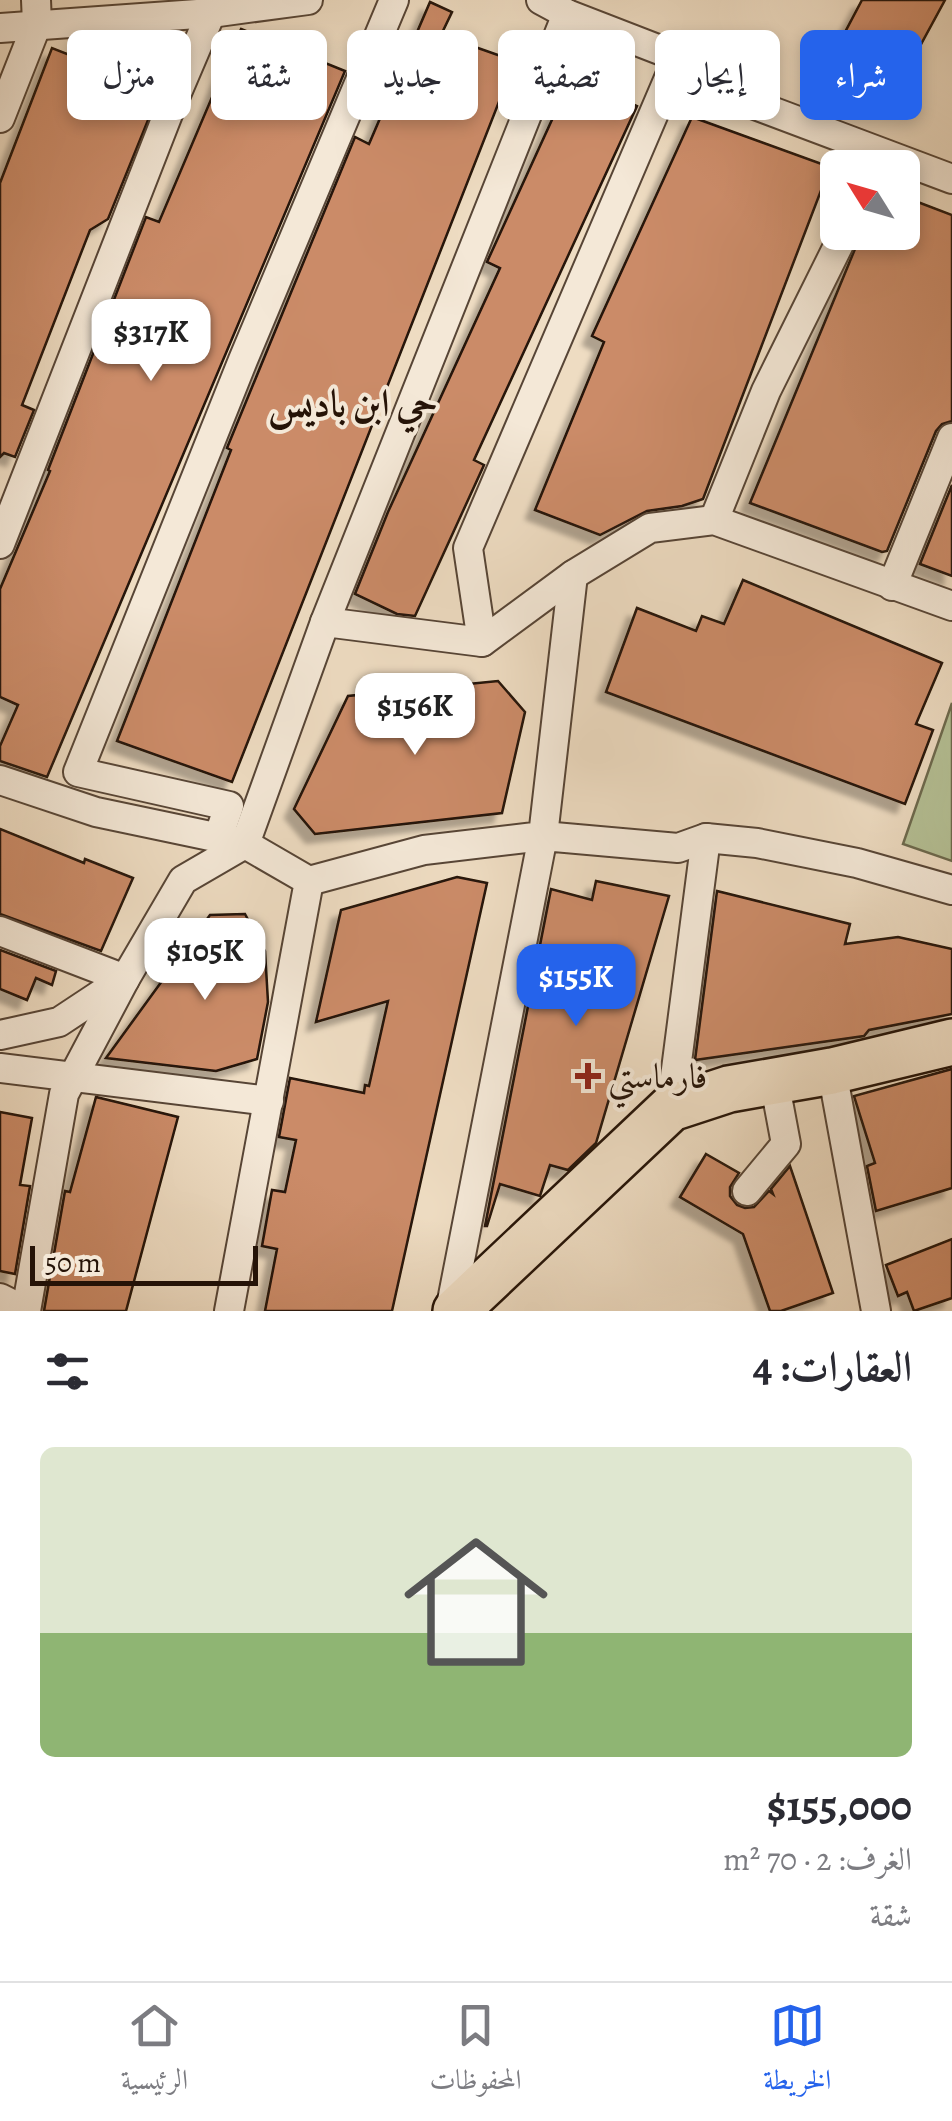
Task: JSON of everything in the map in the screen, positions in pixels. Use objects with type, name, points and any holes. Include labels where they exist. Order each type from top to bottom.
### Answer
[{"type":"main road","points":[[453,1311],[671,1108],[728,1089],[832,1071],[952,1042]]},
{"type":"street","points":[[0,28],[36,12],[211,13],[308,0]]},
{"type":"street","points":[[231,841],[229,806],[78,772],[243,360],[394,0]]},
{"type":"street","points":[[541,0],[655,47]]},
{"type":"street","points":[[0,118],[36,12]]},
{"type":"street","points":[[0,544],[211,13]]},
{"type":"street","points":[[0,1298],[26,1311],[64,1094],[183,880],[231,841],[325,622],[567,14]]},
{"type":"street","points":[[482,642],[468,548],[655,110]]},
{"type":"street","points":[[780,117],[857,150]]},
{"type":"street","points":[[920,171],[952,179]]},
{"type":"street","points":[[714,520],[766,392],[836,250]]},
{"type":"street","points":[[892,586],[952,438]]},
{"type":"street","points":[[325,622],[482,642],[574,575],[650,528],[714,520],[952,606]]},
{"type":"street","points":[[453,1311],[543,836],[574,575]]},
{"type":"street","points":[[0,780],[96,812],[231,841],[309,880],[424,850],[543,836],[678,848],[706,838],[757,843],[857,863],[952,890]]},
{"type":"street","points":[[671,1108],[706,838]]},
{"type":"street","points":[[229,1311],[309,880]]},
{"type":"street","points":[[0,931],[126,978]]},
{"type":"street","points":[[0,1035],[59,1022],[126,978]]},
{"type":"street","points":[[0,1068],[268,1100]]},
{"type":"street","points":[[832,1071],[876,1311]]},
{"type":"street","points":[[748,1192],[786,1144],[774,1080]]},
{"type":"green space","points":[[952,703],[952,861],[903,844]]},
{"type":"building","points":[[862,0],[945,0],[922,42],[922,30],[846,30]]},
{"type":"building","points":[[430,2],[452,12],[443,30],[418,30]]},
{"type":"building","points":[[52,48],[67,54],[67,120],[148,120],[108,219],[90,230],[22,405],[34,410],[15,457],[4,453],[0,457],[0,183]]},
{"type":"building","points":[[478,48],[498,55],[498,104],[232,782],[117,741],[231,450],[227,448],[355,137],[369,144],[379,120],[478,120]]},
{"type":"building","points":[[327,64],[345,71],[327,114]]},
{"type":"building","points":[[211,100],[211,120],[324,120],[47,777],[0,761],[0,746],[18,705],[0,697],[0,589],[50,471],[146,217],[159,222]]},
{"type":"building","points":[[552,120],[631,120],[474,460],[484,465],[415,616],[397,614],[355,594],[388,512],[500,268],[487,262]]},
{"type":"building","points":[[691,120],[700,120],[820,163],[820,193],[703,499],[647,511],[600,535],[535,510],[604,342],[592,336]]},
{"type":"building","points":[[920,203],[952,215],[952,421],[936,431],[887,551],[750,503],[855,250],[920,250]]},
{"type":"building","points":[[952,485],[952,576],[920,564]]},
{"type":"building","points":[[743,580],[942,663],[916,724],[933,730],[905,804],[606,692],[637,608],[696,631],[702,616],[724,624]]},
{"type":"building","points":[[498,681],[525,712],[502,813],[315,834],[294,809],[348,696]]},
{"type":"building","points":[[0,829],[133,878],[101,951],[0,914]]},
{"type":"building","points":[[457,877],[487,883],[392,1311],[265,1311],[277,1249],[262,1246],[272,1190],[285,1192],[296,1140],[279,1137],[290,1078],[364,1093],[365,1085],[369,1086],[388,1001],[316,1022],[341,910]]},
{"type":"building","points":[[596,881],[669,896],[596,1143],[568,1170],[550,1165],[540,1196],[500,1184],[485,1226],[551,889],[592,900]]},
{"type":"building","points":[[717,891],[850,924],[845,944],[898,937],[952,949],[952,1014],[869,1030],[864,1036],[695,1060]]},
{"type":"building","points":[[245,914],[265,951],[268,1002],[257,1059],[216,1071],[106,1058],[210,915]]},
{"type":"building","points":[[0,950],[56,971],[52,985],[36,978],[27,1000],[0,989]]},
{"type":"building","points":[[952,1069],[952,1188],[876,1211],[867,1166],[875,1163],[854,1096]]},
{"type":"building","points":[[96,1097],[178,1117],[126,1311],[44,1311],[65,1191],[70,1192]]},
{"type":"building","points":[[0,1112],[32,1118],[20,1185],[30,1186],[15,1274],[0,1271]]},
{"type":"building","points":[[706,1154],[739,1173],[730,1187],[730,1196],[745,1208],[754,1207],[769,1191],[773,1194],[771,1189],[790,1166],[833,1293],[781,1311],[770,1311],[743,1234],[680,1197]]},
{"type":"building","points":[[952,1239],[952,1298],[914,1311],[907,1292],[898,1296],[886,1265]]},
{"type":"place","name":"فارماستي","points":[[588,1076]]},
{"type":"district","name":"حي ابن باديس","points":[[353,403]]}]
